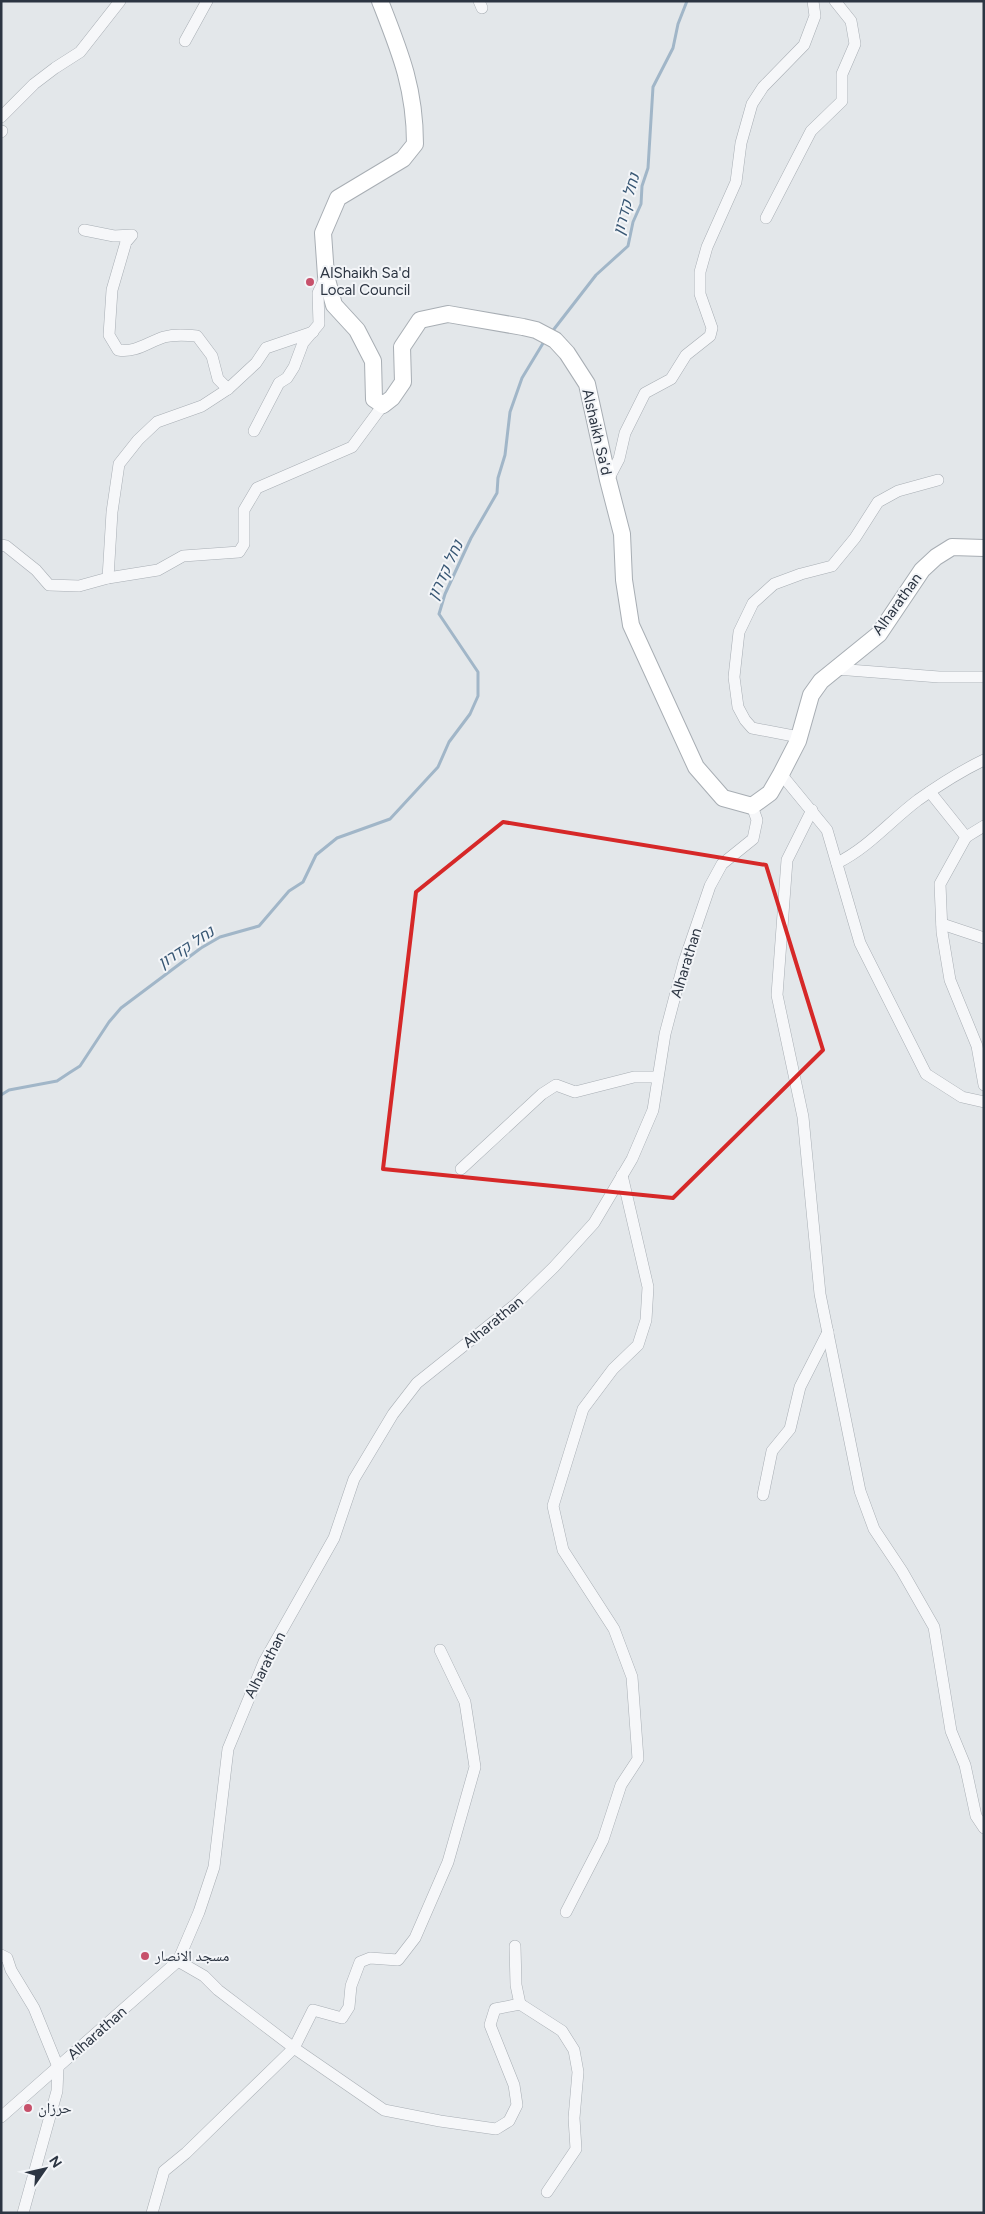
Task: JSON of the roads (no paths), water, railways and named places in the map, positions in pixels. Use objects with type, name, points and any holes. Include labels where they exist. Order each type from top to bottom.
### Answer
[{"type":"street","points":[[1,117],[34,84],[80,52],[120,1]]},
{"type":"street","points":[[184,41],[207,1]]},
{"type":"street","points":[[1,546],[6,546],[36,570],[49,585],[78,586],[108,578],[158,570],[184,556],[239,552],[244,544],[244,510],[256,488],[352,447],[383,405],[374,399],[374,361],[357,330],[334,305],[326,276],[323,233],[338,198],[403,159],[415,144],[412,93],[401,54],[380,1]]},
{"type":"street","points":[[608,480],[619,459],[625,434],[646,393],[671,379],[686,354],[710,336],[712,328],[700,294],[702,264],[736,182],[741,144],[752,104],[763,87],[804,45],[814,16],[814,1]]},
{"type":"street","points":[[766,218],[811,131],[842,101],[842,74],[855,44],[851,21],[835,1]]},
{"type":"street","points":[[84,230],[114,236],[132,235],[126,242],[112,290],[109,335],[118,350],[129,352],[163,337],[178,334],[197,336],[212,356],[218,379],[228,389]]},
{"type":"street","points":[[254,431],[279,383],[287,378],[294,368],[303,343],[319,324],[318,293],[326,276]]},
{"type":"street","name":"Alshaikh Sa'd","points":[[383,405],[392,398],[403,382],[402,347],[420,320],[448,314],[536,330],[556,340],[567,353],[587,384],[622,534],[624,580],[631,625],[696,767],[724,798],[752,806]]},
{"type":"street","points":[[108,578],[111,520],[119,464],[138,440],[157,422],[202,406],[228,389],[256,363],[266,348],[313,332]]},
{"type":"street","points":[[799,737],[752,728],[744,720],[738,707],[734,678],[740,632],[753,603],[774,584],[801,574],[832,566],[855,538],[878,502],[898,491],[938,480]]},
{"type":"street","name":"Alharathan","points":[[1,2117],[178,1961],[199,1912],[214,1867],[228,1749],[264,1662],[334,1538],[354,1479],[393,1414],[417,1383],[516,1304],[554,1267],[594,1223],[632,1159],[653,1110],[656,1077],[665,1034],[710,886],[722,864],[753,839],[757,820],[752,806],[770,793],[781,774],[799,737],[812,695],[821,681],[878,634],[922,570],[936,556],[952,547],[984,548]]},
{"type":"street","points":[[836,670],[939,677],[984,677]]},
{"type":"street","points":[[837,864],[854,855],[918,800],[966,769],[984,760]]},
{"type":"street","points":[[781,774],[827,830],[860,943],[926,1074],[962,1097],[984,1102]]},
{"type":"street","points":[[930,792],[966,837]]},
{"type":"street","points":[[812,810],[787,860],[777,994],[803,1116],[820,1294],[860,1490],[874,1530],[902,1571],[934,1627],[950,1731],[965,1765],[976,1816],[984,1828]]},
{"type":"street","points":[[984,826],[966,837],[940,884],[942,924],[950,980],[977,1046],[984,1085]]},
{"type":"street","points":[[942,924],[984,938]]},
{"type":"street","points":[[461,1169],[542,1094],[556,1085],[575,1092],[634,1077],[656,1077]]},
{"type":"street","points":[[566,1912],[603,1840],[621,1785],[638,1759],[632,1677],[614,1629],[563,1550],[553,1506],[583,1409],[613,1369],[638,1345],[646,1320],[648,1287],[622,1175]]},
{"type":"street","points":[[763,1495],[772,1451],[790,1429],[800,1387],[828,1332]]},
{"type":"street","points":[[152,2213],[164,2171],[186,2153],[294,2048],[313,2010],[342,2018],[349,2007],[351,1986],[360,1962],[370,1958],[398,1960],[415,1938],[448,1862],[475,1767],[466,1702],[440,1650]]},
{"type":"street","points":[[516,1946],[516,1985],[520,2004]]},
{"type":"street","points":[[1,1955],[7,1958],[11,1970],[34,2008],[58,2067],[57,2091],[23,2213]]},
{"type":"street","points":[[178,1961],[204,1976],[218,1990],[294,2048],[384,2110],[496,2129],[509,2121],[517,2105],[514,2085],[490,2025],[495,2009],[520,2004],[562,2031],[574,2050],[578,2072],[574,2118],[576,2149],[547,2192]]},
{"type":"waterway","name":"נחל קדרון","points":[[551,333],[596,275],[628,246],[633,222],[641,204],[642,186],[648,168],[653,87],[673,48],[678,24],[687,1]]},
{"type":"waterway","name":"נחל קדרון","points":[[1,1095],[9,1090],[57,1081],[80,1066],[109,1022],[121,1008],[201,948],[220,937],[259,926],[289,891],[303,882],[316,855],[337,838],[390,819],[438,767],[449,742],[470,714],[478,696],[478,672],[439,614],[445,594],[471,538],[497,493],[498,478],[505,455],[510,412],[522,378],[545,340]]},
{"type":"place","name":"AlShaikh Sa'd Local Council","points":[[310,282]]},
{"type":"place","name":"مسجد الانصار","points":[[145,1956]]},
{"type":"place","name":"حرزان","points":[[28,2108]]}]
